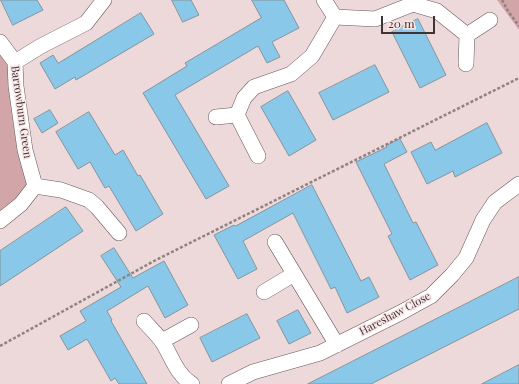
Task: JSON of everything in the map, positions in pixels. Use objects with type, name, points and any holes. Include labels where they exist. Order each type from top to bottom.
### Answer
[{"type":"street","points":[[15,62],[41,46],[86,23],[104,0]]},
{"type":"street","points":[[324,0],[335,17]]},
{"type":"street","points":[[335,17],[375,19],[413,4],[437,12],[466,35]]},
{"type":"street","points":[[258,156],[237,115],[244,98],[254,86],[291,74],[312,56],[335,17]]},
{"type":"street","points":[[466,35],[490,20]]},
{"type":"street","points":[[466,35],[466,64]]},
{"type":"street","name":"Barrowburn Green","points":[[0,42],[15,62],[16,86],[25,150],[35,186]]},
{"type":"street","points":[[216,117],[237,115]]},
{"type":"street","name":"Hareshaw Close","points":[[228,384],[253,372],[320,353],[431,296],[452,275],[466,258],[483,220],[495,202],[519,184]]},
{"type":"street","points":[[0,221],[21,204],[35,186],[61,190],[89,200],[97,207],[119,233]]},
{"type":"street","points":[[275,242],[337,345]]},
{"type":"street","points":[[264,292],[294,274]]},
{"type":"street","points":[[144,322],[162,341],[174,366],[185,380],[192,384]]},
{"type":"street","points":[[162,341],[191,325]]},
{"type":"path","points":[[502,0],[519,26]]},
{"type":"path","points":[[0,346],[154,261],[519,78]]},
{"type":"shaded area","points":[[497,0],[519,0],[519,30]]},
{"type":"shaded area","points":[[0,42],[15,62],[35,186],[0,221]]},
{"type":"building","points":[[1,0],[37,0],[43,10],[13,25]]},
{"type":"building","points":[[172,0],[191,0],[199,15],[183,22]]},
{"type":"building","points":[[252,0],[284,0],[299,28],[272,42],[280,57],[267,63],[258,46],[175,95],[229,186],[206,199],[143,93],[187,66],[185,63],[261,18]]},
{"type":"building","points":[[141,13],[154,34],[76,80],[75,77],[55,89],[40,63],[53,55],[58,63]]},
{"type":"building","points":[[418,19],[446,75],[420,88],[392,32]]},
{"type":"building","points":[[375,65],[389,92],[333,120],[319,93]]},
{"type":"building","points":[[288,91],[316,140],[289,156],[261,107]]},
{"type":"building","points":[[50,110],[58,123],[42,133],[34,119]]},
{"type":"building","points":[[89,112],[115,155],[123,150],[163,214],[136,231],[109,186],[105,188],[90,162],[78,169],[56,132]]},
{"type":"building","points":[[487,123],[502,153],[455,177],[453,171],[427,184],[411,152],[431,142],[435,150]]},
{"type":"building","points":[[400,139],[407,152],[384,164],[413,223],[416,222],[438,265],[410,280],[388,236],[392,234],[356,162]]},
{"type":"building","points":[[312,185],[361,281],[369,277],[379,297],[347,313],[335,287],[331,289],[293,213],[243,241],[257,269],[238,279],[214,235],[234,225],[235,226]]},
{"type":"building","points":[[66,207],[83,231],[0,286],[0,251]]},
{"type":"building","points":[[114,248],[133,278],[164,261],[188,305],[165,318],[148,286],[107,311],[112,320],[111,321],[147,384],[119,384],[115,378],[111,381],[87,339],[68,350],[60,336],[86,321],[80,311],[121,287],[101,256]]},
{"type":"building","points":[[519,277],[519,309],[371,384],[308,384]]},
{"type":"building","points":[[298,310],[311,333],[289,344],[277,321]]},
{"type":"building","points":[[247,314],[260,338],[212,362],[200,338]]},
{"type":"building","points":[[519,365],[519,384],[482,384]]}]
